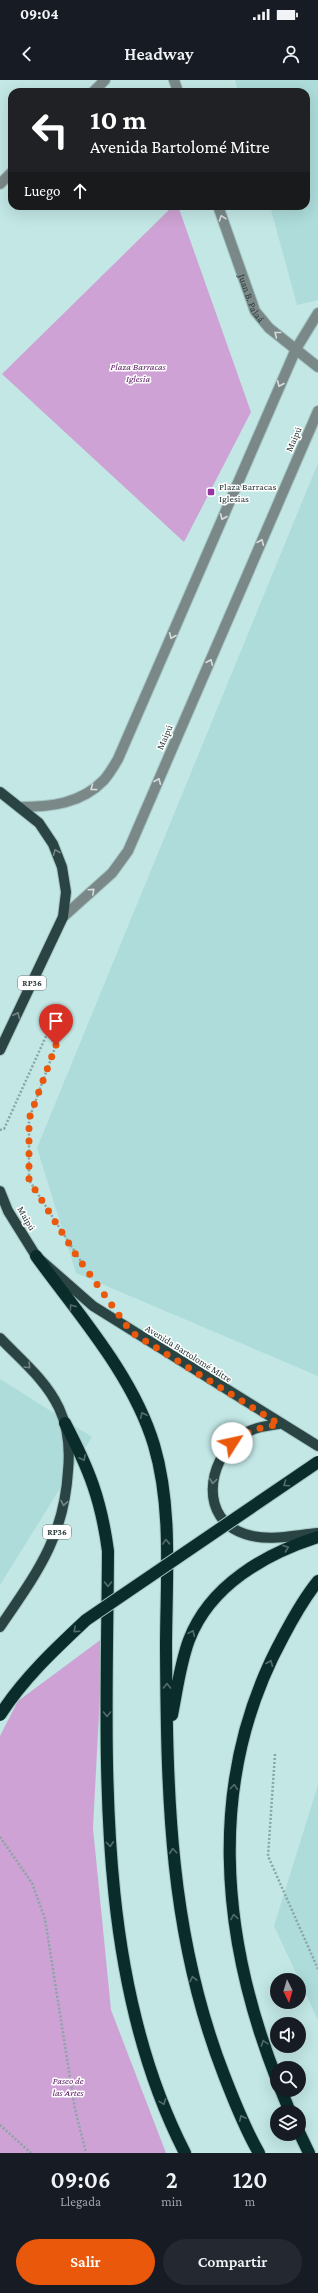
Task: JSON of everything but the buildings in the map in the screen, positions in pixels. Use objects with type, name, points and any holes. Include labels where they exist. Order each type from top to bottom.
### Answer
[{"type":"highway","points":[[36,1256],[121,1374],[145,1418],[154,1446],[165,1514],[167,1739],[170,1816],[177,1899],[197,2000],[211,2044],[232,2096],[259,2153]]},
{"type":"highway","points":[[65,1423],[95,1486],[104,1523],[108,1551],[107,1803],[118,1924],[134,2008],[150,2065],[185,2153]]},
{"type":"highway","points":[[0,1715],[32,1675],[61,1643],[86,1620],[318,1462]]},
{"type":"highway","points":[[167,1739],[185,1652],[199,1618],[223,1590],[260,1561],[280,1551],[318,1537]]},
{"type":"highway","points":[[271,2061],[256,2016],[238,1941],[229,1878],[234,1781],[248,1720],[259,1688],[282,1638],[318,1581]]},
{"type":"highway","points":[[303,2141],[309,2153]]},
{"type":"main road","name":"RP36","points":[[0,792],[39,823],[53,844],[62,868],[66,892],[63,917]]},
{"type":"main road","name":"Maipú","points":[[0,1050],[63,917]]},
{"type":"main road","name":"Maipú","points":[[0,1191],[8,1211],[36,1256]]},
{"type":"main road","name":"Avenida Bartolomé Mitre","points":[[36,1256],[93,1306],[279,1424],[318,1446]]},
{"type":"main road","name":"RP36","points":[[0,1338],[39,1377],[51,1394],[65,1423],[69,1455],[68,1477],[62,1517],[57,1534],[38,1571],[0,1627]]},
{"type":"main road","points":[[279,1424],[263,1426],[240,1436],[224,1453],[215,1471],[213,1483],[212,1496],[216,1508],[234,1529],[249,1535],[264,1538],[318,1534]]},
{"type":"street","points":[[97,88],[105,80]]},
{"type":"street","points":[[0,184],[8,176]]},
{"type":"street","name":"Juan B. Palaá","points":[[219,210],[255,311],[269,328],[318,367]]},
{"type":"street","points":[[19,807],[41,807],[64,804],[82,796],[104,780],[118,759],[296,349],[318,313]]},
{"type":"street","name":"Maipú","points":[[63,917],[112,872],[128,851],[318,411]]},
{"type":"path","points":[[0,1130],[4,1129],[48,1034],[56,1045],[29,1119],[29,1180],[87,1270]]},
{"type":"path","points":[[275,1754],[268,1856],[318,1969]]},
{"type":"path","points":[[0,1839],[32,1883],[45,1919],[75,2109],[86,2153]]},
{"type":"path","points":[[0,2126],[31,2153]]},
{"type":"shaded area","points":[[235,80],[318,80],[318,300],[297,305],[271,210],[310,210],[310,88],[237,88]]},
{"type":"shaded area","points":[[318,463],[318,1376],[76,1273],[37,1148]]},
{"type":"shaded area","points":[[0,1379],[92,1437],[0,1585]]},
{"type":"shaded area","points":[[318,1785],[318,2020],[306,1994],[306,1973],[296,1973],[274,1926]]},
{"type":"green space","name":"Plaza Barracas Iglesia","points":[[169,210],[179,210],[251,412],[184,542],[2,374]]},
{"type":"green space","name":"Paseo de las Artes","points":[[103,1638],[93,1828],[111,2010],[166,2153],[0,2153],[0,1736],[18,1701]]},
{"type":"place","name":"Plaza Barracas Iglesias","points":[[211,492]]},
{"type":"route","points":[[56,1045],[29,1119],[29,1180],[78,1258],[131,1332],[279,1424],[263,1426],[252,1430],[240,1436],[232,1443]]}]
